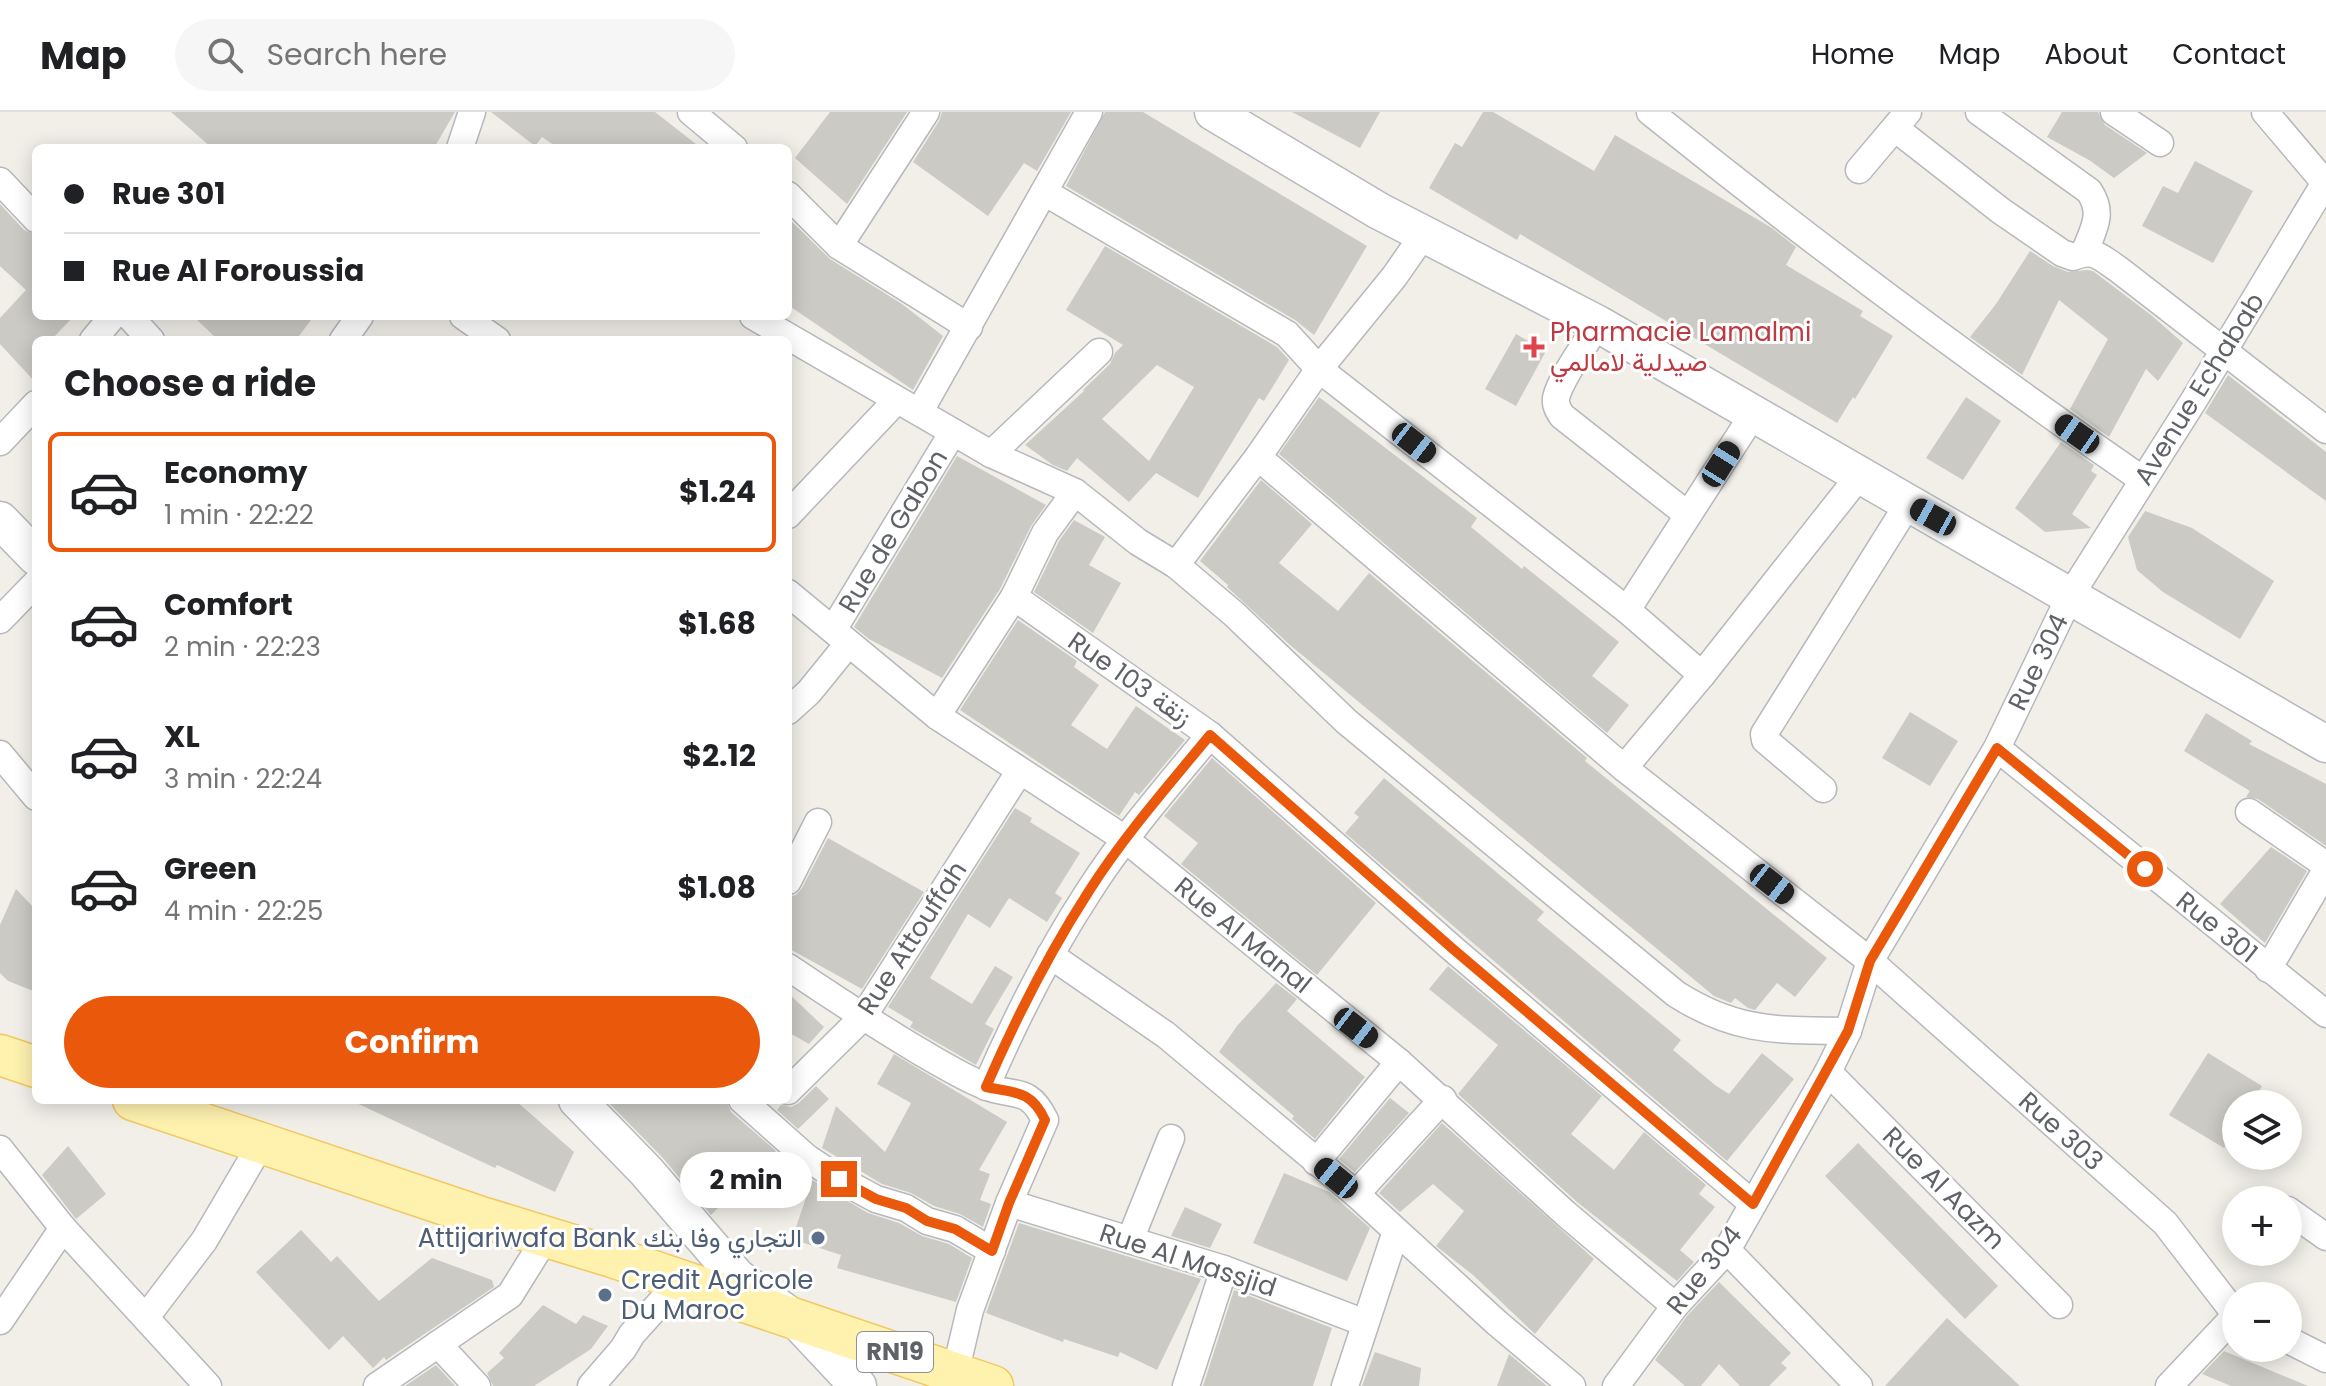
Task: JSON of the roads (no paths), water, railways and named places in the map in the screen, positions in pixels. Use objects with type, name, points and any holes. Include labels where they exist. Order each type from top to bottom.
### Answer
[{"type":"main road","points":[[1217,113],[1424,234],[1598,324],[2326,744]]},
{"type":"main road","points":[[0,520],[32,553]]},
{"type":"main road","points":[[0,1055],[32,1066]]},
{"type":"main road","name":"RN19","points":[[145,1104],[796,1320],[953,1380],[993,1386]]},
{"type":"main road","points":[[581,1104],[646,1171],[737,1277],[796,1320],[858,1386]]},
{"type":"street","points":[[462,144],[472,112]]},
{"type":"street","points":[[691,112],[729,144]]},
{"type":"street","points":[[839,246],[926,112]]},
{"type":"street","points":[[920,411],[1089,112]]},
{"type":"street","points":[[1650,112],[1772,210],[1953,347],[2143,480]]},
{"type":"street","points":[[1859,170],[1902,120],[2001,211],[2062,253],[2073,257],[2085,251],[2098,209],[2094,199],[2082,185],[2015,141],[1979,112]]},
{"type":"street","points":[[2114,112],[2160,143]]},
{"type":"street","points":[[2265,112],[2326,183]]},
{"type":"street","points":[[0,182],[32,215]]},
{"type":"street","name":"Avenue Echabab","points":[[2070,596],[2326,183]]},
{"type":"street","points":[[1044,192],[1287,334],[1319,369],[1627,610],[1702,675]]},
{"type":"street","points":[[792,199],[839,246],[969,327]]},
{"type":"street","points":[[1176,565],[1258,457],[1319,369],[1394,277],[1424,234]]},
{"type":"street","points":[[2085,251],[2118,269],[2326,430]]},
{"type":"street","points":[[96,336],[110,320]]},
{"type":"street","points":[[133,320],[147,336]]},
{"type":"street","points":[[469,320],[491,336]]},
{"type":"street","points":[[760,320],[787,336]]},
{"type":"street","points":[[1598,324],[1561,386],[1555,401],[1557,409],[1688,515]]},
{"type":"street","points":[[792,339],[991,454],[1075,492],[1138,542],[1176,565],[1234,614],[1359,732],[1676,994],[1729,1022],[1772,1030],[1848,1031]]},
{"type":"street","points":[[991,454],[1099,352]]},
{"type":"street","points":[[792,511],[896,401]]},
{"type":"street","points":[[0,442],[32,408]]},
{"type":"street","points":[[1627,610],[1754,413]]},
{"type":"street","name":"Rue de Gabon","points":[[792,707],[809,692],[953,432]]},
{"type":"street","name":"Rue 303","points":[[1258,457],[1624,768],[1870,961],[2165,1223],[2222,1297]]},
{"type":"street","points":[[1624,768],[1702,675],[1860,475]]},
{"type":"street","points":[[937,716],[1014,597],[1045,533],[1075,492]]},
{"type":"street","points":[[1823,789],[1765,740],[1765,730],[1908,504]]},
{"type":"street","points":[[0,620],[32,587]]},
{"type":"street","name":"Rue Al Manal","points":[[792,596],[937,716],[1125,839],[1443,1099],[1566,1214],[1675,1306]]},
{"type":"street","name":"Rue 304","points":[[1616,1386],[1675,1306],[1727,1250],[1828,1072],[1848,1031],[1870,961],[1997,748],[2070,596]]},
{"type":"street","name":"Rue 103 زنقة","points":[[1014,597],[1210,735],[1453,949],[1753,1204]]},
{"type":"street","points":[[986,1087],[1050,955],[1089,891],[1125,839],[1210,735]]},
{"type":"street","name":"Rue 301","points":[[1997,748],[2326,1014]]},
{"type":"street","points":[[0,754],[32,792]]},
{"type":"street","name":"Rue Attouffah","points":[[792,1087],[863,1017],[1019,772]]},
{"type":"street","points":[[2249,812],[2326,868],[2268,969]]},
{"type":"street","points":[[792,873],[818,822]]},
{"type":"street","points":[[1050,955],[1166,1035],[1356,1194],[1497,1323],[1572,1386]]},
{"type":"street","points":[[792,970],[863,1017],[986,1087],[1029,1096],[1038,1104],[1045,1120],[1009,1203],[970,1310],[953,1380]]},
{"type":"street","points":[[1316,1162],[1399,1062]]},
{"type":"street","name":"Rue Al Aazm","points":[[1828,1072],[2059,1305]]},
{"type":"street","points":[[1356,1194],[1443,1099]]},
{"type":"street","points":[[746,1104],[806,1157],[839,1179],[876,1199],[906,1208],[927,1221],[955,1229],[992,1251]]},
{"type":"street","points":[[760,1119],[775,1104]]},
{"type":"street","points":[[1130,1240],[1171,1138]]},
{"type":"street","points":[[146,1317],[204,1241],[261,1144]]},
{"type":"street","points":[[0,1149],[63,1228],[208,1386]]},
{"type":"street","name":"Rue Al Massjid","points":[[1009,1203],[1224,1269],[1365,1323]]},
{"type":"street","points":[[2302,1220],[2326,1237]]},
{"type":"street","points":[[0,1321],[63,1228]]},
{"type":"street","points":[[1345,1386],[1396,1231]]},
{"type":"street","points":[[377,1386],[510,1295],[546,1237]]},
{"type":"street","points":[[1727,1250],[1859,1386]]},
{"type":"street","points":[[1186,1386],[1224,1269]]},
{"type":"street","points":[[591,1386],[680,1281]]},
{"type":"street","points":[[2169,1386],[2222,1330]]},
{"type":"street","points":[[438,1344],[477,1386]]},
{"type":"street","points":[[2302,1347],[2326,1359]]},
{"type":"place","name":"Pharmacie Lamalmi صيدلية لامالمي","points":[[1534,347]]},
{"type":"place","name":"Attijariwafa Bank التجاري وفا بنك","points":[[818,1238]]},
{"type":"place","name":"Credit Agricole Du Maroc","points":[[605,1295]]}]
